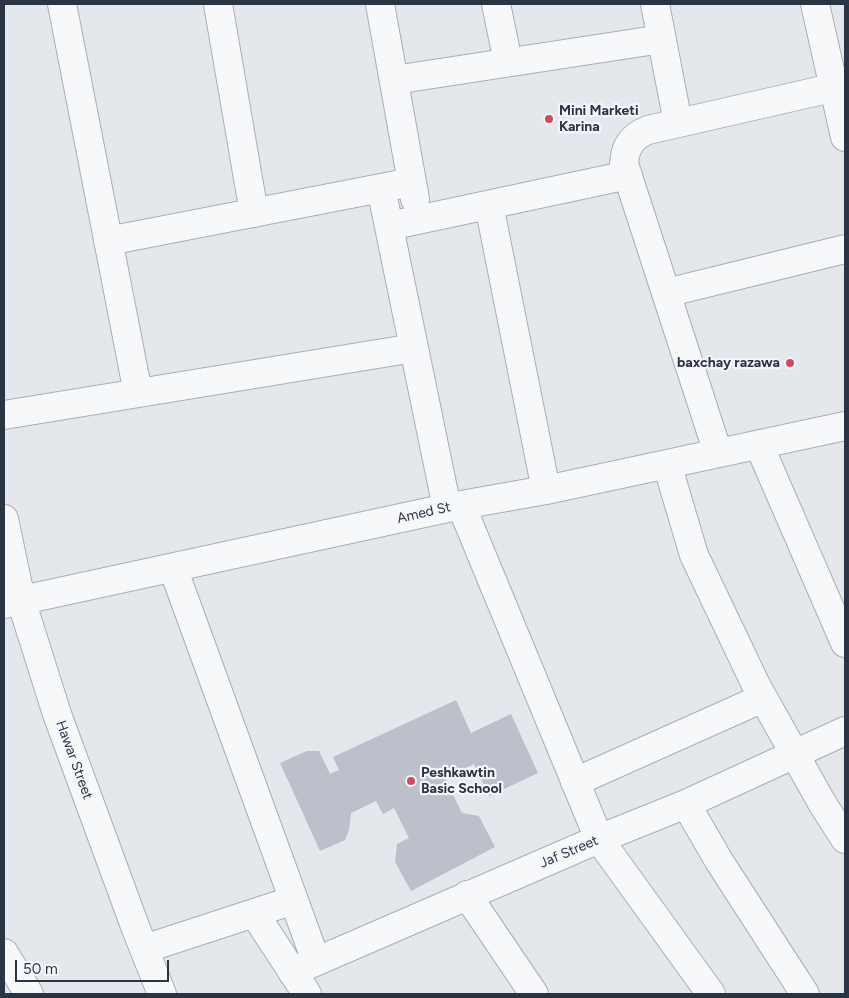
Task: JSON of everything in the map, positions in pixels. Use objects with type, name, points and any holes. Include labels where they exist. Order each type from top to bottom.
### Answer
[{"type":"street","points":[[62,4],[138,393]]},
{"type":"street","points":[[218,4],[254,213]]},
{"type":"street","points":[[380,4],[418,220]]},
{"type":"street","points":[[496,4],[508,62]]},
{"type":"street","points":[[655,4],[678,123]]},
{"type":"street","points":[[815,4],[840,87],[845,137]]},
{"type":"street","points":[[394,80],[662,39]]},
{"type":"street","points":[[718,454],[624,164],[625,153],[629,143],[637,134],[648,130],[840,87]]},
{"type":"street","points":[[389,226],[628,175]]},
{"type":"street","points":[[108,241],[412,182]]},
{"type":"street","points":[[381,188],[414,348],[454,506],[599,839],[712,994]]},
{"type":"street","points":[[489,205],[546,490]]},
{"type":"street","points":[[666,293],[845,249]]},
{"type":"street","points":[[4,415],[414,348]]},
{"type":"street","name":"Amed St","points":[[12,602],[454,506],[546,490],[845,426]]},
{"type":"street","points":[[759,445],[845,642]]},
{"type":"street","points":[[667,464],[694,555],[763,698],[822,803],[845,839]]},
{"type":"street","name":"Hawar Street","points":[[4,519],[12,602],[57,714],[162,994]]},
{"type":"street","points":[[173,568],[294,900],[307,994]]},
{"type":"street","points":[[575,782],[763,698]]},
{"type":"street","name":"Jaf Street","points":[[304,966],[599,839],[686,804],[845,731]]},
{"type":"street","points":[[686,804],[719,861],[805,994]]},
{"type":"street","points":[[468,895],[534,994]]},
{"type":"street","points":[[144,949],[294,900]]},
{"type":"street","points":[[254,913],[304,966]]},
{"type":"street","points":[[4,953],[30,994]]},
{"type":"building","points":[[456,700],[471,733],[511,714],[538,773],[489,796],[474,764],[445,778],[462,813],[479,816],[495,847],[411,891],[395,862],[397,844],[409,838],[394,808],[383,814],[376,801],[351,813],[349,830],[345,840],[320,851],[280,763],[307,751],[319,751],[330,774],[339,770],[333,757]]},
{"type":"place","name":"Mini Marketi Karina","points":[[549,119]]},
{"type":"place","name":"baxchay razawa","points":[[790,363]]},
{"type":"place","name":"Peshkawtin Basic School","points":[[411,781]]}]
